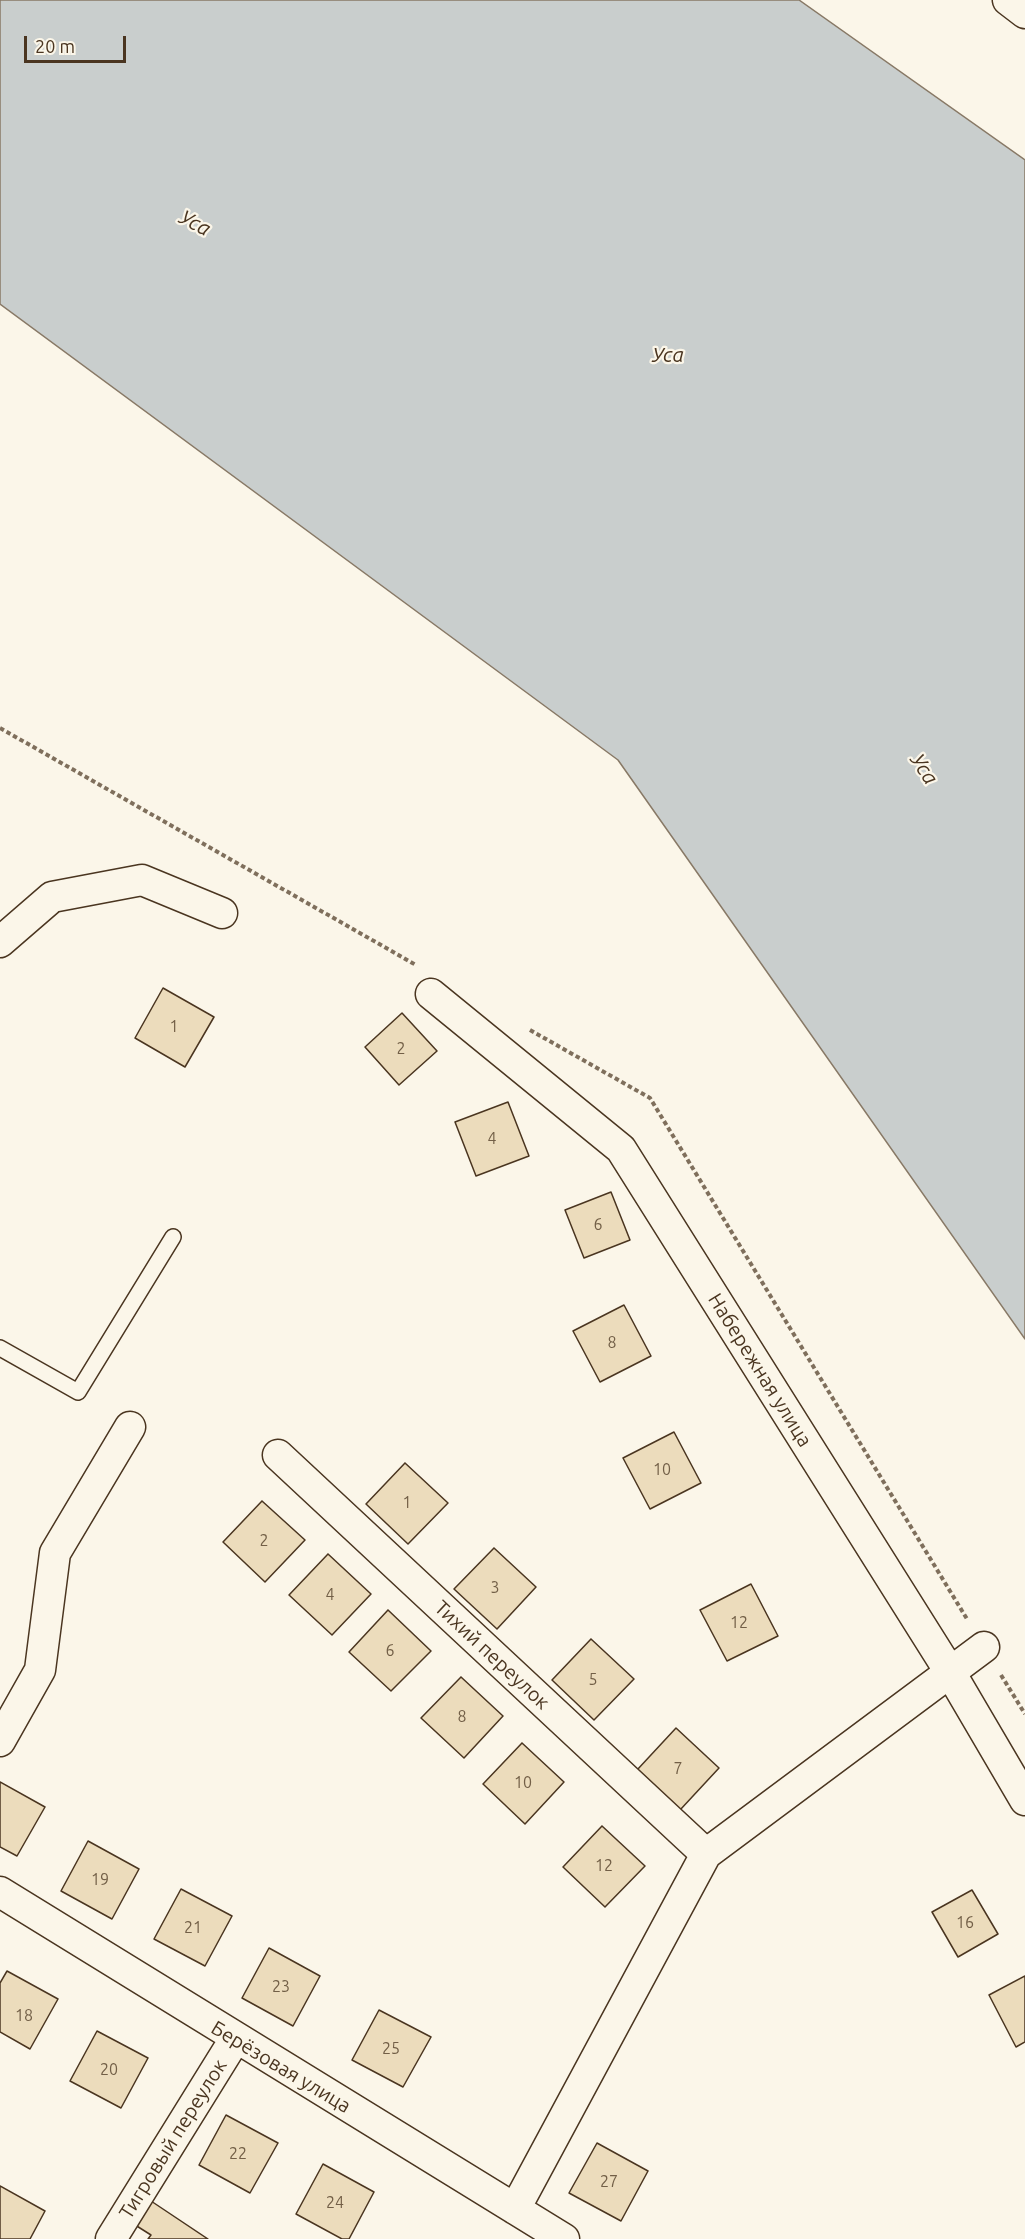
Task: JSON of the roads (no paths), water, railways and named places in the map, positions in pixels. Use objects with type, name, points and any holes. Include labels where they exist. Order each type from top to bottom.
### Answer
[{"type":"street","points":[[1008,0],[1025,14]]},
{"type":"street","points":[[0,942],[52,897],[142,880],[222,913]]},
{"type":"street","name":"Набережная улица","points":[[431,994],[621,1149],[950,1672],[1025,1800]]},
{"type":"street","points":[[0,1741],[40,1670],[55,1553],[130,1427]]},
{"type":"street","name":"Тихий переулок","points":[[278,1455],[706,1854]]},
{"type":"street","points":[[515,2209],[706,1854],[984,1647]]},
{"type":"street","name":"Берёзовая улица","points":[[0,1892],[564,2239]]},
{"type":"street","name":"Тигровый переулок","points":[[111,2239],[236,2039]]},
{"type":"lane","points":[[0,1348],[78,1392],[173,1237]]},
{"type":"water","name":"Уса","points":[[0,0],[799,0],[1025,160],[1025,1339],[618,760],[0,304]]}]
